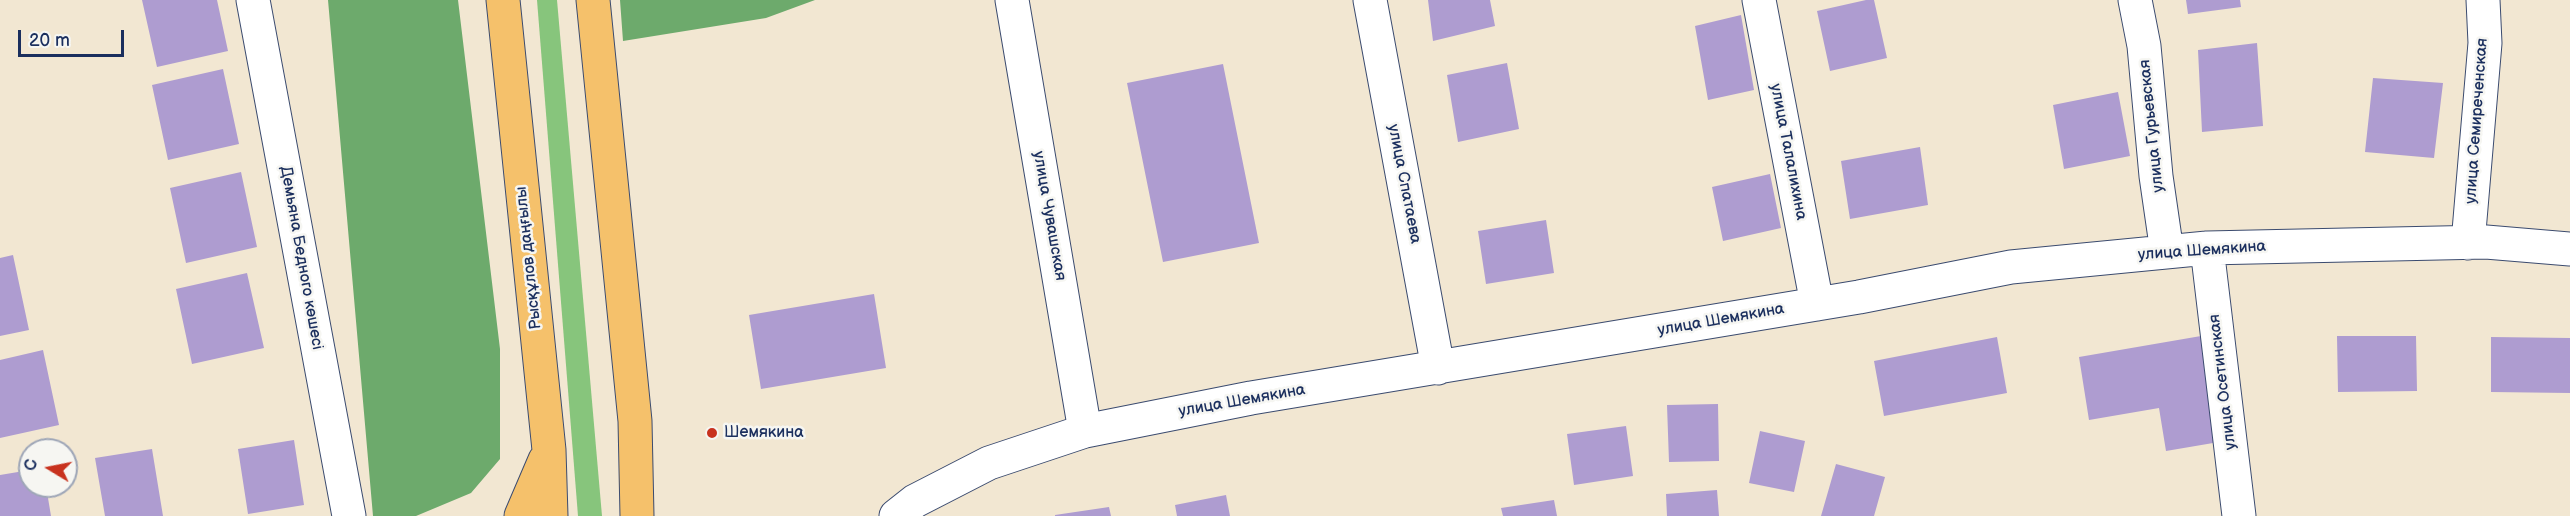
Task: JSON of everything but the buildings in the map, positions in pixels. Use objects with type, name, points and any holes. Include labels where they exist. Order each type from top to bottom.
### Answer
[{"type":"main road","name":"Рысқұлов даңғылы","points":[[503,0],[549,450],[551,516]]},
{"type":"main road","points":[[594,0],[635,421],[637,516]]},
{"type":"main road","points":[[521,516],[549,450]]},
{"type":"street","name":"Демьяна Бедного көшесі","points":[[253,0],[349,516]]},
{"type":"street","name":"улица Чувашская","points":[[1012,0],[1085,431]]},
{"type":"street","name":"улица Спатаева","points":[[1370,0],[1438,368]]},
{"type":"street","name":"улица Талалихина","points":[[1759,0],[1816,304]]},
{"type":"street","name":"улица Гурьевская","points":[[2135,0],[2144,46],[2156,176],[2168,252]]},
{"type":"street","name":"улица Семиреченская","points":[[2468,243],[2485,44],[2483,0]]},
{"type":"street","name":"улица Шемякина","points":[[896,516],[915,501],[989,463],[1085,431],[1251,399],[1816,304],[2011,267],[2207,248],[2468,243],[2570,249]]},
{"type":"street","name":"улица Осетинская","points":[[2207,248],[2239,516]]},
{"type":"green space","points":[[328,0],[458,0],[500,349],[500,459],[471,493],[416,516],[373,516]]},
{"type":"green space","points":[[537,0],[557,0],[602,516],[578,516]]},
{"type":"green space","points":[[620,0],[815,0],[766,18],[623,41]]},
{"type":"place","name":"Шемякина","points":[[712,433]]}]
